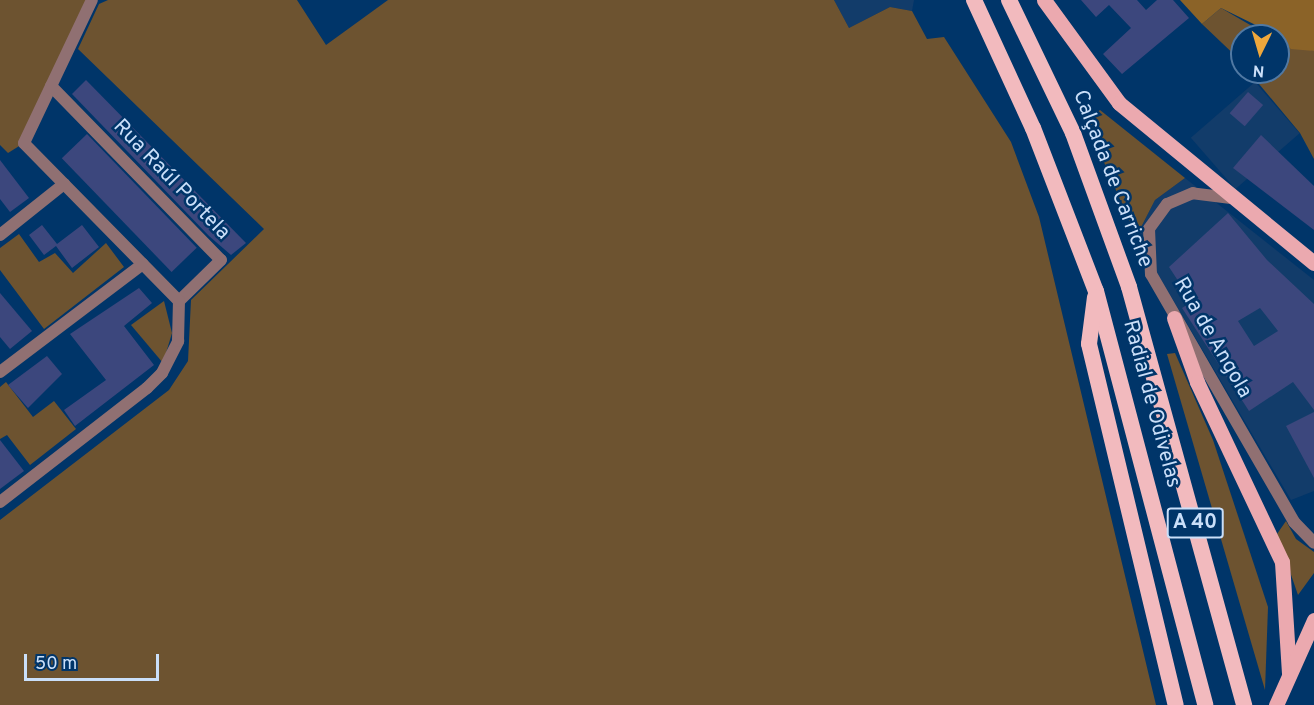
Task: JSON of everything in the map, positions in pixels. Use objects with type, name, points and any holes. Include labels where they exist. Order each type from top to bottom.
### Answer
[{"type":"highway","points":[[974,0],[1033,128],[1096,291],[1089,344],[1176,705]]},
{"type":"highway","name":"Calçada de Carriche","points":[[1009,0],[1087,167],[1157,381]]},
{"type":"highway","name":"Radial de Odivelas","points":[[1096,291],[1206,705]]},
{"type":"highway","name":"Radial de Odivelas","points":[[1157,381],[1242,705]]},
{"type":"main road","points":[[1044,0],[1119,104],[1314,263]]},
{"type":"main road","points":[[1174,318],[1197,382],[1282,562],[1289,674]]},
{"type":"main road","points":[[1276,705],[1314,620]]},
{"type":"street","points":[[0,502],[162,373],[178,342],[179,301],[24,143],[92,0]]},
{"type":"street","name":"Rua Raúl Portela","points":[[51,86],[221,260],[179,301]]},
{"type":"street","points":[[0,235],[64,184]]},
{"type":"street","name":"Rua de Angola","points":[[1232,198],[1203,193],[1179,196],[1149,230],[1151,274],[1174,318],[1294,522],[1314,543]]},
{"type":"street","points":[[0,372],[143,264]]},
{"type":"shaded area","points":[[0,0],[92,0],[24,143],[8,153],[0,145]]},
{"type":"shaded area","points":[[108,0],[297,0],[326,45],[388,0],[834,0],[849,28],[890,7],[912,11],[927,39],[944,37],[1011,142],[1039,217],[1156,705],[0,705],[0,520],[169,390],[188,361],[191,300],[264,229],[78,49],[99,4]]},
{"type":"shaded area","points":[[834,0],[914,0],[912,11],[890,7],[849,28]]},
{"type":"shaded area","points":[[1180,0],[1314,0],[1314,51],[1290,48],[1290,24],[1254,24],[1221,8],[1202,24]]},
{"type":"shaded area","points":[[1221,8],[1248,24],[1230,24],[1230,51],[1202,24]]},
{"type":"shaded area","points":[[1290,44],[1314,51],[1314,159],[1300,133],[1259,84],[1290,84]]},
{"type":"shaded area","points":[[1253,84],[1257,84],[1300,133],[1235,189],[1191,138]]},
{"type":"shaded area","points":[[1100,110],[1185,178],[1155,200],[1136,237],[1086,120]]},
{"type":"shaded area","points":[[1185,178],[1314,280],[1314,491],[1291,500],[1136,237],[1155,200]]},
{"type":"shaded area","points":[[19,234],[39,262],[55,253],[73,273],[106,243],[124,267],[44,329],[0,270],[0,248]]},
{"type":"shaded area","points":[[164,301],[172,333],[163,363],[131,325]]},
{"type":"shaded area","points":[[1175,353],[1213,440],[1268,607],[1265,690],[1167,354]]},
{"type":"shaded area","points":[[6,382],[33,417],[54,401],[76,429],[30,465],[7,435],[0,439],[0,387]]},
{"type":"shaded area","points":[[1286,521],[1296,539],[1314,552],[1314,573],[1298,595],[1277,534]]},
{"type":"building","points":[[1081,0],[1137,0],[1146,10],[1157,0],[1173,0],[1189,18],[1122,74],[1103,54],[1131,28],[1109,5],[1096,17]]},
{"type":"building","points":[[86,80],[246,243],[231,255],[209,236],[72,94]]},
{"type":"building","points":[[1248,92],[1263,105],[1245,126],[1230,113]]},
{"type":"building","points":[[87,134],[197,248],[172,272],[62,158]]},
{"type":"building","points":[[1261,135],[1314,186],[1314,230],[1233,168]]},
{"type":"building","points":[[0,160],[29,198],[10,212],[0,199]]},
{"type":"building","points":[[1228,213],[1267,260],[1314,304],[1314,410],[1293,382],[1249,411],[1182,308],[1192,302],[1169,267]],"holes":[[[1260,308],[1278,331],[1254,346],[1238,321]]]},
{"type":"building","points":[[42,225],[57,244],[82,225],[99,247],[72,268],[56,246],[44,255],[29,235]]},
{"type":"building","points":[[139,288],[152,303],[124,326],[154,365],[75,426],[64,410],[106,380],[70,334]]},
{"type":"building","points":[[0,293],[32,331],[10,349],[0,337]]},
{"type":"building","points":[[47,356],[62,374],[28,408],[8,385]]},
{"type":"building","points":[[1314,412],[1314,478],[1286,426]]},
{"type":"building","points":[[0,440],[24,471],[0,489]]}]
